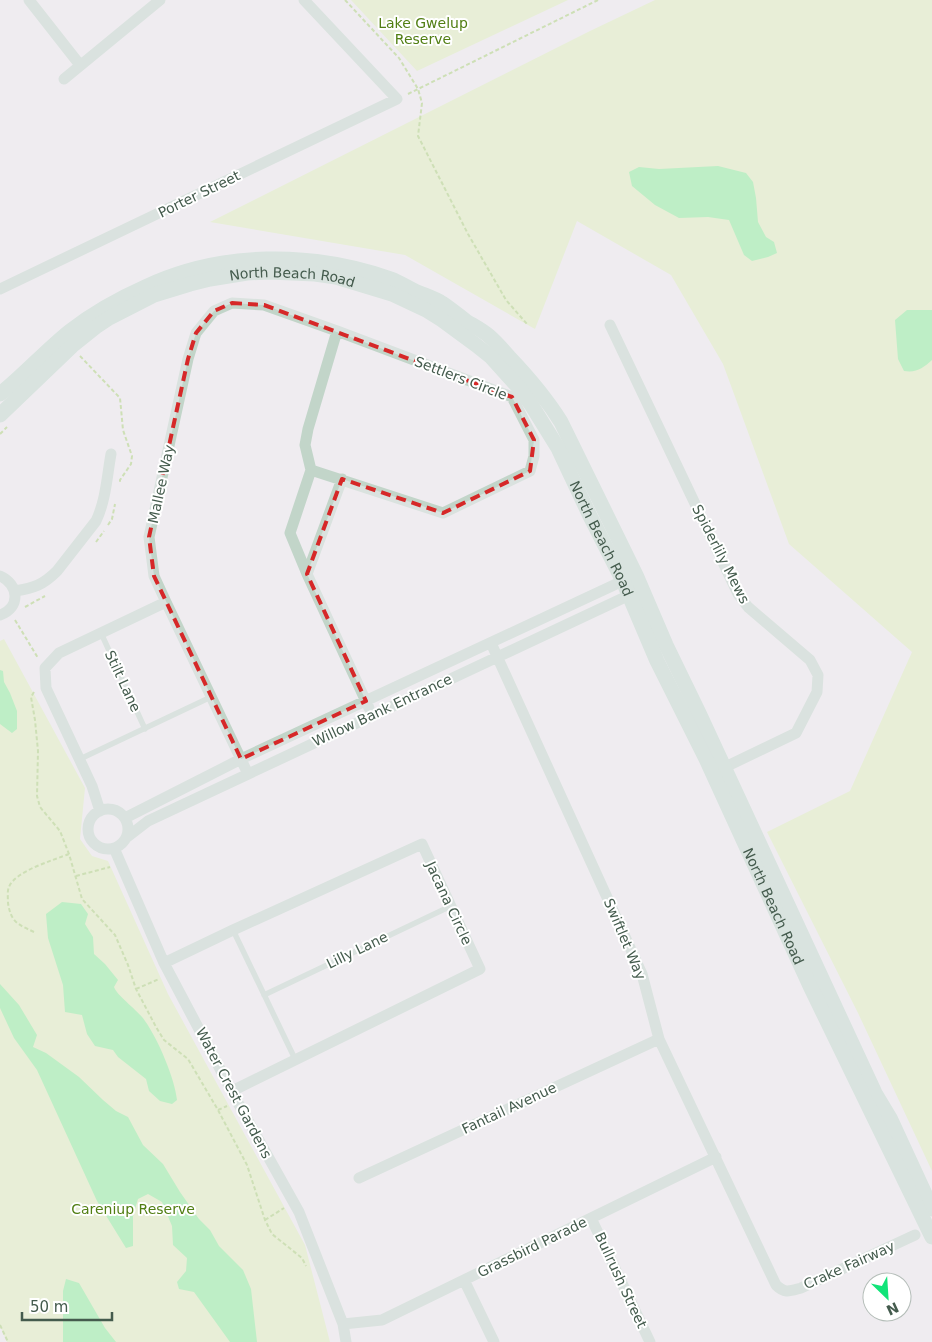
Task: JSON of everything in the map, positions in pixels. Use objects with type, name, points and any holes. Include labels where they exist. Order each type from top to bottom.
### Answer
[{"type":"main road","name":"North Beach Road","points":[[0,394],[16,382],[55,344],[92,316],[144,287],[167,277],[202,267],[257,259],[310,260],[335,263],[365,271],[393,280],[441,303],[489,336],[527,376],[561,422],[632,585]]},
{"type":"main road","name":"North Beach Road","points":[[0,415],[72,346],[109,318],[154,295],[210,279],[247,273],[315,274],[336,277],[392,294],[426,310],[476,345],[505,372],[532,406],[558,448],[589,514],[666,645],[699,713],[718,770],[810,986],[932,1237]]},
{"type":"main road","name":"North Beach Road","points":[[718,770],[875,1093],[890,1118],[932,1209]]},
{"type":"street","points":[[29,0],[80,65]]},
{"type":"street","points":[[64,79],[160,0]]},
{"type":"street","name":"Porter Street","points":[[0,289],[397,99],[304,0]]},
{"type":"street","name":"Mallee Way","points":[[248,774],[154,576],[149,537],[188,359],[196,332],[214,311],[232,303],[264,306],[338,331]]},
{"type":"street","name":"Spiderlily Mews","points":[[610,325],[738,594],[748,607],[810,660],[818,675],[817,692],[796,733],[718,770]]},
{"type":"street","points":[[338,331],[308,429],[305,445],[310,470],[290,533],[372,715]]},
{"type":"street","name":"Settlers Circle","points":[[310,470],[443,513],[530,470],[534,456],[534,440],[512,397],[338,331]]},
{"type":"street","points":[[15,592],[29,589],[50,578],[96,521],[104,500],[111,454]]},
{"type":"street","points":[[307,574],[342,480]]},
{"type":"street","points":[[0,576],[10,582],[15,592],[13,604],[9,610],[0,615]]},
{"type":"street","name":"Willow Bank Entrance","points":[[125,818],[241,759],[491,643],[632,585]]},
{"type":"street","name":"Willow Bank Entrance","points":[[126,838],[148,821],[497,657],[632,585]]},
{"type":"street","points":[[100,811],[92,786],[46,688],[44,668],[59,654],[166,602]]},
{"type":"street","name":"Swiftlet Way","points":[[491,643],[642,974],[659,1038],[772,1279],[781,1290]]},
{"type":"street","points":[[106,809],[113,810],[120,812],[125,818],[128,831],[126,838],[114,848],[101,847],[95,844],[91,838],[88,826],[94,814],[100,811],[106,809]]},
{"type":"street","name":"Jacana Circle","points":[[167,969],[233,930],[422,844],[480,969],[232,1091]]},
{"type":"street","name":"Water Crest Gardens","points":[[114,848],[167,969],[299,1212],[343,1324],[346,1342]]},
{"type":"street","name":"Fantail Avenue","points":[[359,1178],[659,1038]]},
{"type":"street","name":"Grassbird Parade","points":[[343,1324],[382,1320],[716,1157]]},
{"type":"street","name":"Bullrush Street","points":[[591,1218],[650,1342]]},
{"type":"street","name":"Crake Fairway","points":[[781,1290],[790,1291],[801,1288],[915,1235]]},
{"type":"street","points":[[464,1280],[494,1342]]},
{"type":"lane","name":"Stilt Lane","points":[[101,633],[145,729]]},
{"type":"lane","name":"Stilt Lane","points":[[80,759],[211,697]]},
{"type":"lane","name":"Lilly Lane","points":[[264,995],[451,906]]},
{"type":"lane","points":[[233,930],[295,1059]]},
{"type":"path","points":[[345,0],[399,58],[418,89],[422,102],[418,136],[468,234],[506,300],[527,324]]},
{"type":"path","points":[[418,89],[598,0]]},
{"type":"path","points":[[13,618],[44,668]]},
{"type":"path","points":[[46,688],[33,692],[30,697],[35,720],[38,751],[37,796],[40,807],[60,831],[82,899],[114,935],[128,965],[136,989],[156,1027],[164,1040],[188,1059],[218,1110],[246,1165],[265,1220],[272,1234],[302,1258],[306,1266]]},
{"type":"path","points":[[34,932],[16,923],[10,916],[9,886],[19,875],[31,868],[69,854]]},
{"type":"path","points":[[76,876],[120,864]]},
{"type":"path","points":[[136,989],[167,969]]},
{"type":"path","points":[[265,1220],[293,1202]]},
{"type":"path","points":[[0,1326],[8,1342]]},
{"type":"highlighted area","points":[[232,303],[264,305],[512,397],[534,440],[530,471],[443,513],[342,479],[307,574],[366,701],[241,759],[154,576],[149,537],[188,359],[196,333],[214,311]]},
{"type":"green space","name":"Lake Gwelup Reserve","points":[[351,0],[568,0],[417,71]]},
{"type":"green space","points":[[655,0],[932,0],[932,1171],[858,1013],[767,832],[850,791],[912,652],[789,544],[723,364],[671,275],[577,221],[535,329],[405,255],[210,222]]},
{"type":"green space","name":"Careniup Reserve","points":[[4,639],[85,788],[80,839],[92,856],[108,861],[168,994],[305,1245],[330,1342],[7,1342],[0,1326],[0,641]]},
{"type":"shaded area","points":[[718,166],[746,173],[753,182],[758,222],[766,237],[774,242],[777,253],[752,261],[744,255],[729,220],[708,217],[679,218],[655,205],[632,186],[629,172],[639,167],[659,169]]},
{"type":"shaded area","points":[[907,310],[932,310],[932,360],[916,371],[904,371],[898,359],[895,320]]},
{"type":"shaded area","points":[[0,670],[3,671],[4,682],[17,711],[17,729],[12,733],[0,724]]},
{"type":"shaded area","points":[[62,902],[81,904],[88,914],[85,924],[93,937],[94,954],[118,980],[114,987],[116,991],[142,1017],[160,1048],[176,1091],[177,1100],[172,1104],[160,1101],[149,1091],[146,1079],[118,1057],[113,1050],[95,1046],[87,1034],[82,1015],[65,1012],[63,985],[48,938],[46,914]]},
{"type":"shaded area","points":[[0,984],[19,1005],[37,1035],[33,1047],[46,1053],[79,1077],[116,1111],[128,1117],[143,1145],[163,1164],[180,1192],[199,1219],[210,1230],[219,1246],[243,1270],[251,1289],[257,1342],[230,1342],[194,1292],[179,1289],[177,1282],[186,1271],[187,1258],[173,1245],[172,1226],[162,1202],[148,1194],[138,1199],[133,1216],[133,1246],[126,1248],[97,1201],[37,1070],[14,1038],[0,1008]]},
{"type":"shaded area","points":[[66,1279],[79,1283],[105,1328],[116,1342],[63,1342],[63,1291]]}]
